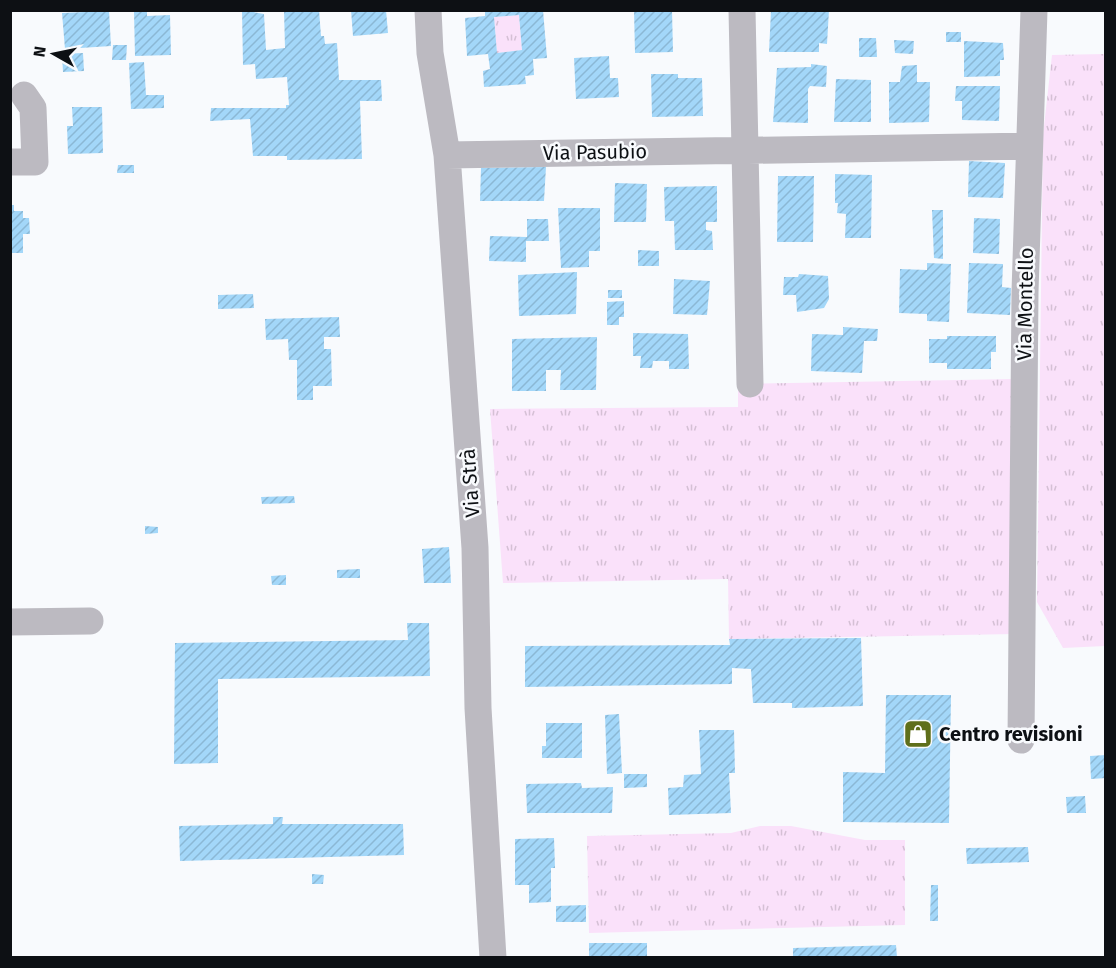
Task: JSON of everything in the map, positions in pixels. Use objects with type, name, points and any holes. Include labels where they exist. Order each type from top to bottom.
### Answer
[{"type":"street","name":"Via Strà","points":[[428,10],[430,53],[447,155],[475,548],[478,708],[493,957]]},
{"type":"street","points":[[742,10],[750,384]]},
{"type":"street","name":"Via Montello","points":[[1021,740],[1023,463],[1034,10]]},
{"type":"street","points":[[10,162],[35,162],[33,108],[24,95]]},
{"type":"street","points":[[744,149],[1029,146]]},
{"type":"street","name":"Via Pasubio","points":[[447,155],[744,149]]},
{"type":"street","points":[[10,622],[90,621]]},
{"type":"green space","points":[[519,15],[522,50],[497,53],[494,17]]},
{"type":"green space","points":[[1105,54],[1105,646],[1063,648],[1037,602],[1043,135],[1052,55]]},
{"type":"green space","points":[[1015,379],[1015,634],[729,639],[728,579],[503,583],[490,409],[738,407],[738,384]]},
{"type":"green space","points":[[760,826],[791,826],[865,840],[905,840],[905,925],[589,933],[587,836],[731,833]]},
{"type":"building","points":[[242,10],[264,14],[266,50],[285,48],[284,10],[319,10],[321,36],[324,36],[325,44],[337,43],[339,80],[381,80],[382,101],[360,101],[362,159],[287,160],[287,156],[253,156],[250,119],[210,121],[211,108],[286,108],[286,105],[289,105],[287,77],[256,79],[255,64],[243,65]]},
{"type":"building","points":[[351,10],[386,10],[388,33],[353,36]]},
{"type":"building","points":[[485,10],[543,10],[547,58],[533,59],[534,75],[525,76],[526,84],[484,87],[483,71],[490,69],[488,54],[467,56],[465,18],[485,16]],"holes":[[[519,15],[522,50],[497,53],[494,17]]]},
{"type":"building","points":[[634,10],[672,10],[673,52],[635,53]]},
{"type":"building","points":[[771,10],[829,10],[827,44],[819,43],[819,52],[769,52]]},
{"type":"building","points":[[109,11],[111,46],[65,49],[62,13]]},
{"type":"building","points":[[134,12],[147,12],[147,16],[170,15],[171,55],[135,56]]},
{"type":"building","points":[[946,32],[961,32],[961,42],[946,42]]},
{"type":"building","points":[[859,38],[876,38],[877,57],[859,57]]},
{"type":"building","points":[[894,40],[914,41],[913,54],[895,53]]},
{"type":"building","points":[[964,41],[1003,43],[1004,60],[1000,60],[1000,76],[964,77]]},
{"type":"building","points":[[113,45],[127,45],[126,60],[112,60]]},
{"type":"building","points":[[83,53],[84,71],[63,72],[62,54]]},
{"type":"building","points":[[609,56],[610,78],[618,78],[619,97],[576,99],[574,58]]},
{"type":"building","points":[[144,62],[146,95],[164,95],[164,108],[131,109],[129,63]]},
{"type":"building","points":[[811,64],[827,66],[826,87],[810,86],[808,89],[808,123],[773,122],[777,68],[811,67]]},
{"type":"building","points":[[917,65],[917,82],[930,82],[929,122],[889,123],[889,82],[900,82],[902,66]]},
{"type":"building","points":[[651,74],[678,74],[678,78],[702,78],[703,116],[652,117]]},
{"type":"building","points":[[836,79],[871,80],[871,122],[834,122]]},
{"type":"building","points":[[956,86],[1000,86],[999,121],[962,120],[962,101],[955,101]]},
{"type":"building","points":[[72,107],[102,107],[103,153],[68,154],[67,126],[73,126]]},
{"type":"building","points":[[969,161],[1005,163],[1003,198],[968,197]]},
{"type":"building","points":[[118,165],[134,165],[134,173],[117,173]]},
{"type":"building","points":[[546,167],[544,201],[480,201],[481,168]]},
{"type":"building","points":[[835,174],[872,175],[871,238],[845,238],[846,214],[837,213]]},
{"type":"building","points":[[778,176],[814,176],[813,242],[777,242]]},
{"type":"building","points":[[615,183],[647,184],[646,222],[614,222]]},
{"type":"building","points":[[717,186],[717,222],[706,222],[706,230],[712,231],[713,250],[675,250],[674,221],[665,221],[664,187]]},
{"type":"building","points":[[10,205],[14,205],[14,211],[23,211],[23,218],[29,218],[30,234],[23,234],[23,253],[10,253]]},
{"type":"building","points":[[558,208],[600,208],[600,251],[589,251],[589,267],[561,268]]},
{"type":"building","points":[[932,210],[943,210],[943,259],[934,258]]},
{"type":"building","points":[[974,218],[1000,219],[999,254],[973,253]]},
{"type":"building","points":[[527,219],[548,219],[549,241],[526,241],[526,262],[489,261],[490,236],[527,237]]},
{"type":"building","points":[[638,250],[659,251],[659,266],[638,266]]},
{"type":"building","points":[[927,263],[951,264],[949,322],[927,321],[927,314],[899,313],[900,269],[927,270]]},
{"type":"building","points":[[969,263],[1003,264],[1002,287],[1011,288],[1010,315],[967,313]]},
{"type":"building","points":[[577,272],[576,314],[519,316],[518,275]]},
{"type":"building","points":[[799,274],[828,276],[829,299],[824,308],[797,312],[796,295],[783,295],[784,277],[798,277]]},
{"type":"building","points":[[674,279],[710,281],[707,315],[673,314]]},
{"type":"building","points":[[608,290],[622,290],[622,298],[608,298]]},
{"type":"building","points":[[253,294],[254,308],[218,309],[218,295]]},
{"type":"building","points":[[624,301],[624,317],[619,317],[619,325],[607,325],[607,302]]},
{"type":"building","points":[[339,317],[340,337],[324,337],[324,349],[331,349],[332,386],[313,386],[313,400],[297,400],[297,360],[289,360],[288,339],[266,340],[265,319]]},
{"type":"building","points":[[843,327],[878,329],[877,341],[864,341],[862,373],[811,371],[812,334],[843,335]]},
{"type":"building","points":[[633,333],[688,334],[689,369],[669,369],[669,361],[653,361],[652,368],[640,368],[641,356],[633,356]]},
{"type":"building","points":[[947,336],[996,336],[996,352],[991,352],[991,369],[947,369],[947,363],[929,363],[929,339],[947,339]]},
{"type":"building","points":[[597,337],[596,390],[560,390],[561,370],[546,370],[546,391],[512,391],[512,339]]},
{"type":"building","points":[[294,496],[295,503],[262,504],[261,497]]},
{"type":"building","points":[[145,526],[158,527],[158,533],[145,534]]},
{"type":"building","points":[[449,547],[451,583],[424,583],[422,549]]},
{"type":"building","points":[[360,569],[360,578],[337,578],[337,570]]},
{"type":"building","points":[[286,575],[286,585],[272,585],[271,576]]},
{"type":"building","points":[[407,623],[429,623],[430,676],[218,679],[218,763],[174,764],[175,643],[408,640]]},
{"type":"building","points":[[861,638],[863,706],[792,708],[792,703],[753,703],[751,669],[732,668],[732,684],[525,687],[525,646],[730,645],[729,639]]},
{"type":"building","name":"Centro revisioni","points":[[886,695],[951,695],[949,823],[843,822],[843,772],[885,773]]},
{"type":"building","points":[[619,714],[622,773],[607,774],[605,715]]},
{"type":"building","points":[[546,723],[582,723],[582,758],[542,758],[542,746],[546,746]]},
{"type":"building","points":[[699,730],[734,730],[735,773],[729,773],[731,813],[669,815],[668,788],[683,787],[684,775],[701,774]]},
{"type":"building","points":[[1106,755],[1106,778],[1091,779],[1090,756]]},
{"type":"building","points":[[624,774],[647,774],[647,787],[624,788]]},
{"type":"building","points":[[581,783],[582,788],[613,787],[612,813],[527,813],[526,784]]},
{"type":"building","points":[[1085,796],[1086,813],[1067,813],[1066,797]]},
{"type":"building","points":[[273,817],[283,817],[282,824],[403,824],[404,855],[180,861],[179,826],[273,824]]},
{"type":"building","points":[[554,838],[555,868],[551,868],[551,902],[529,903],[529,885],[515,885],[515,839]]},
{"type":"building","points":[[1028,847],[1029,862],[967,864],[966,848]]},
{"type":"building","points":[[312,874],[324,875],[323,884],[312,884]]},
{"type":"building","points":[[931,885],[938,885],[938,921],[930,921]]},
{"type":"building","points":[[586,905],[586,922],[556,922],[556,906]]},
{"type":"building","points":[[589,943],[647,943],[647,957],[589,957]]},
{"type":"building","points":[[896,945],[897,957],[793,957],[793,948]]},
{"type":"place","name":"Centro revisioni","points":[[918,734]]}]
